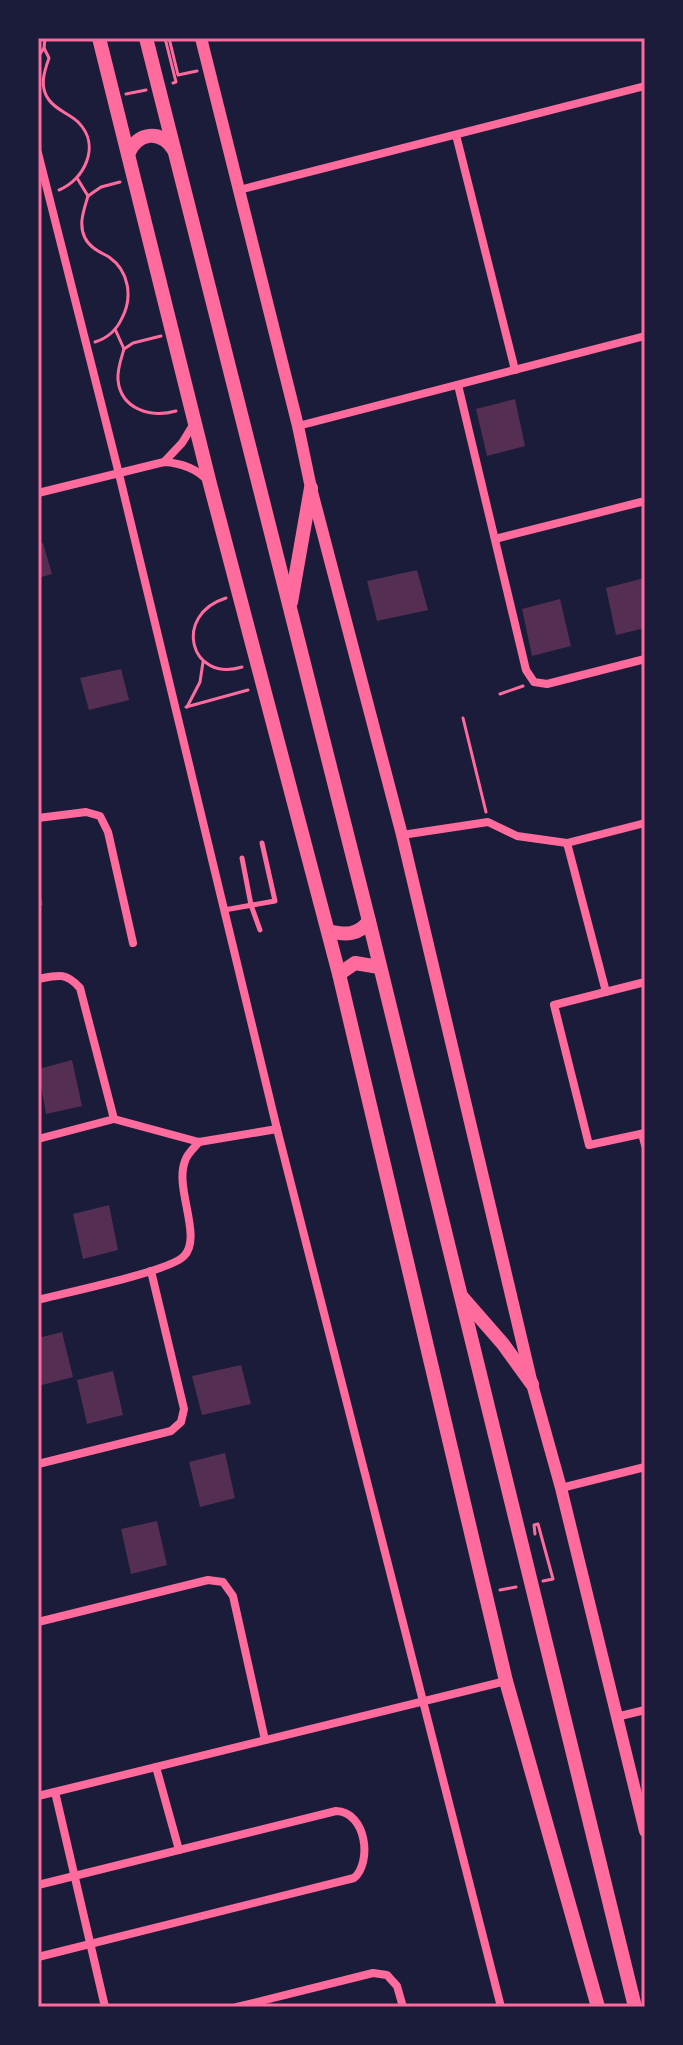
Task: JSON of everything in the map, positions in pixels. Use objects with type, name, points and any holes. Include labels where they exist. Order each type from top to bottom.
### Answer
[{"type":"main road","points":[[99,38],[210,484],[339,974],[506,1681],[598,2007]]},
{"type":"main road","points":[[146,38],[369,921],[635,2007]]},
{"type":"main road","points":[[128,154],[133,144],[150,135],[160,136],[174,150]]},
{"type":"main road","points":[[290,610],[311,488]]},
{"type":"main road","points":[[328,931],[353,934],[363,930],[369,921]]},
{"type":"main road","points":[[339,974],[355,963],[379,967]]},
{"type":"main road","points":[[460,1295],[503,1344],[532,1384]]},
{"type":"street","points":[[201,38],[311,488],[402,835],[532,1384],[561,1488],[645,1831]]},
{"type":"street","points":[[239,190],[645,86]]},
{"type":"street","points":[[456,135],[515,370]]},
{"type":"street","points":[[38,153],[277,1129],[501,2007]]},
{"type":"street","points":[[298,426],[645,336]]},
{"type":"street","points":[[458,385],[526,670],[534,682],[547,684],[645,659]]},
{"type":"street","points":[[164,462],[190,434],[193,414]]},
{"type":"street","points":[[38,493],[164,462],[189,467],[210,484]]},
{"type":"street","points":[[495,539],[645,501]]},
{"type":"street","points":[[38,818],[86,812],[100,816],[108,832],[133,943]]},
{"type":"street","points":[[402,835],[488,822],[517,836],[567,843],[645,823]]},
{"type":"street","points":[[567,843],[606,992]]},
{"type":"street","points":[[38,979],[58,975],[71,978],[80,988],[114,1119]]},
{"type":"street","points":[[645,982],[554,1005],[589,1145],[644,1134],[645,1145]]},
{"type":"street","points":[[38,1139],[114,1119],[199,1142],[277,1129]]},
{"type":"street","points":[[38,1300],[151,1271],[179,1261],[187,1254],[192,1242],[181,1175],[185,1159],[199,1142]]},
{"type":"street","points":[[38,1464],[171,1431],[181,1422],[184,1409],[151,1271]]},
{"type":"street","points":[[561,1488],[645,1467]]},
{"type":"street","points":[[38,1622],[208,1580],[223,1582],[233,1596],[265,1740]]},
{"type":"street","points":[[38,1796],[506,1681]]},
{"type":"street","points":[[616,1717],[645,1710]]},
{"type":"street","points":[[156,1767],[179,1850]]},
{"type":"street","points":[[55,1792],[105,2007]]},
{"type":"street","points":[[38,1885],[336,1811],[347,1812],[357,1821],[364,1852],[361,1871],[354,1878],[38,1957]]},
{"type":"street","points":[[237,2007],[373,1973],[387,1975],[397,1986],[403,2007]]},
{"type":"lane","points":[[224,910],[275,901],[262,843]]},
{"type":"lane","points":[[242,858],[251,905],[260,930]]},
{"type":"path","points":[[38,57],[44,48],[45,38]]},
{"type":"path","points":[[167,38],[178,75],[209,68]]},
{"type":"path","points":[[161,86],[176,82],[167,38]]},
{"type":"path","points":[[44,48],[49,58],[43,78],[49,100],[79,123],[87,135],[89,156],[77,178],[63,189],[48,193]]},
{"type":"path","points":[[116,97],[146,90]]},
{"type":"path","points":[[86,344],[102,340],[115,329],[127,308],[129,289],[120,268],[84,237],[81,219],[88,196],[101,187],[134,177]]},
{"type":"path","points":[[77,178],[88,196]]},
{"type":"path","points":[[115,329],[124,349],[118,379],[124,397],[151,414],[193,414]]},
{"type":"path","points":[[124,349],[133,343],[173,333]]},
{"type":"path","points":[[239,595],[210,605],[196,621],[193,645],[203,660],[214,667],[231,671],[257,663]]},
{"type":"path","points":[[187,707],[200,682],[203,660]]},
{"type":"path","points":[[500,694],[534,682]]},
{"type":"path","points":[[176,710],[263,685]]},
{"type":"path","points":[[463,718],[488,822]]},
{"type":"path","points":[[538,1549],[534,1525],[538,1524],[553,1579]]},
{"type":"building","points":[[515,399],[525,446],[487,456],[476,409]]},
{"type":"building","points":[[43,543],[52,574],[38,578],[38,544]]},
{"type":"building","points":[[417,570],[428,610],[377,621],[367,581]]},
{"type":"building","points":[[644,578],[645,628],[616,635],[606,588]]},
{"type":"building","points":[[560,599],[571,646],[532,656],[522,609]]},
{"type":"building","points":[[121,669],[129,700],[89,710],[80,678]]},
{"type":"building","points":[[38,887],[43,905],[38,906]]},
{"type":"building","points":[[72,1060],[82,1106],[46,1114],[38,1069]]},
{"type":"building","points":[[109,1205],[118,1250],[83,1259],[73,1214]]},
{"type":"building","points":[[62,1332],[73,1377],[38,1386],[38,1338]]},
{"type":"building","points":[[241,1365],[251,1404],[202,1415],[192,1376]]},
{"type":"building","points":[[113,1371],[123,1415],[87,1424],[77,1380]]},
{"type":"building","points":[[225,1453],[235,1498],[200,1507],[189,1462]]},
{"type":"building","points":[[157,1521],[167,1565],[131,1574],[121,1529]]}]
